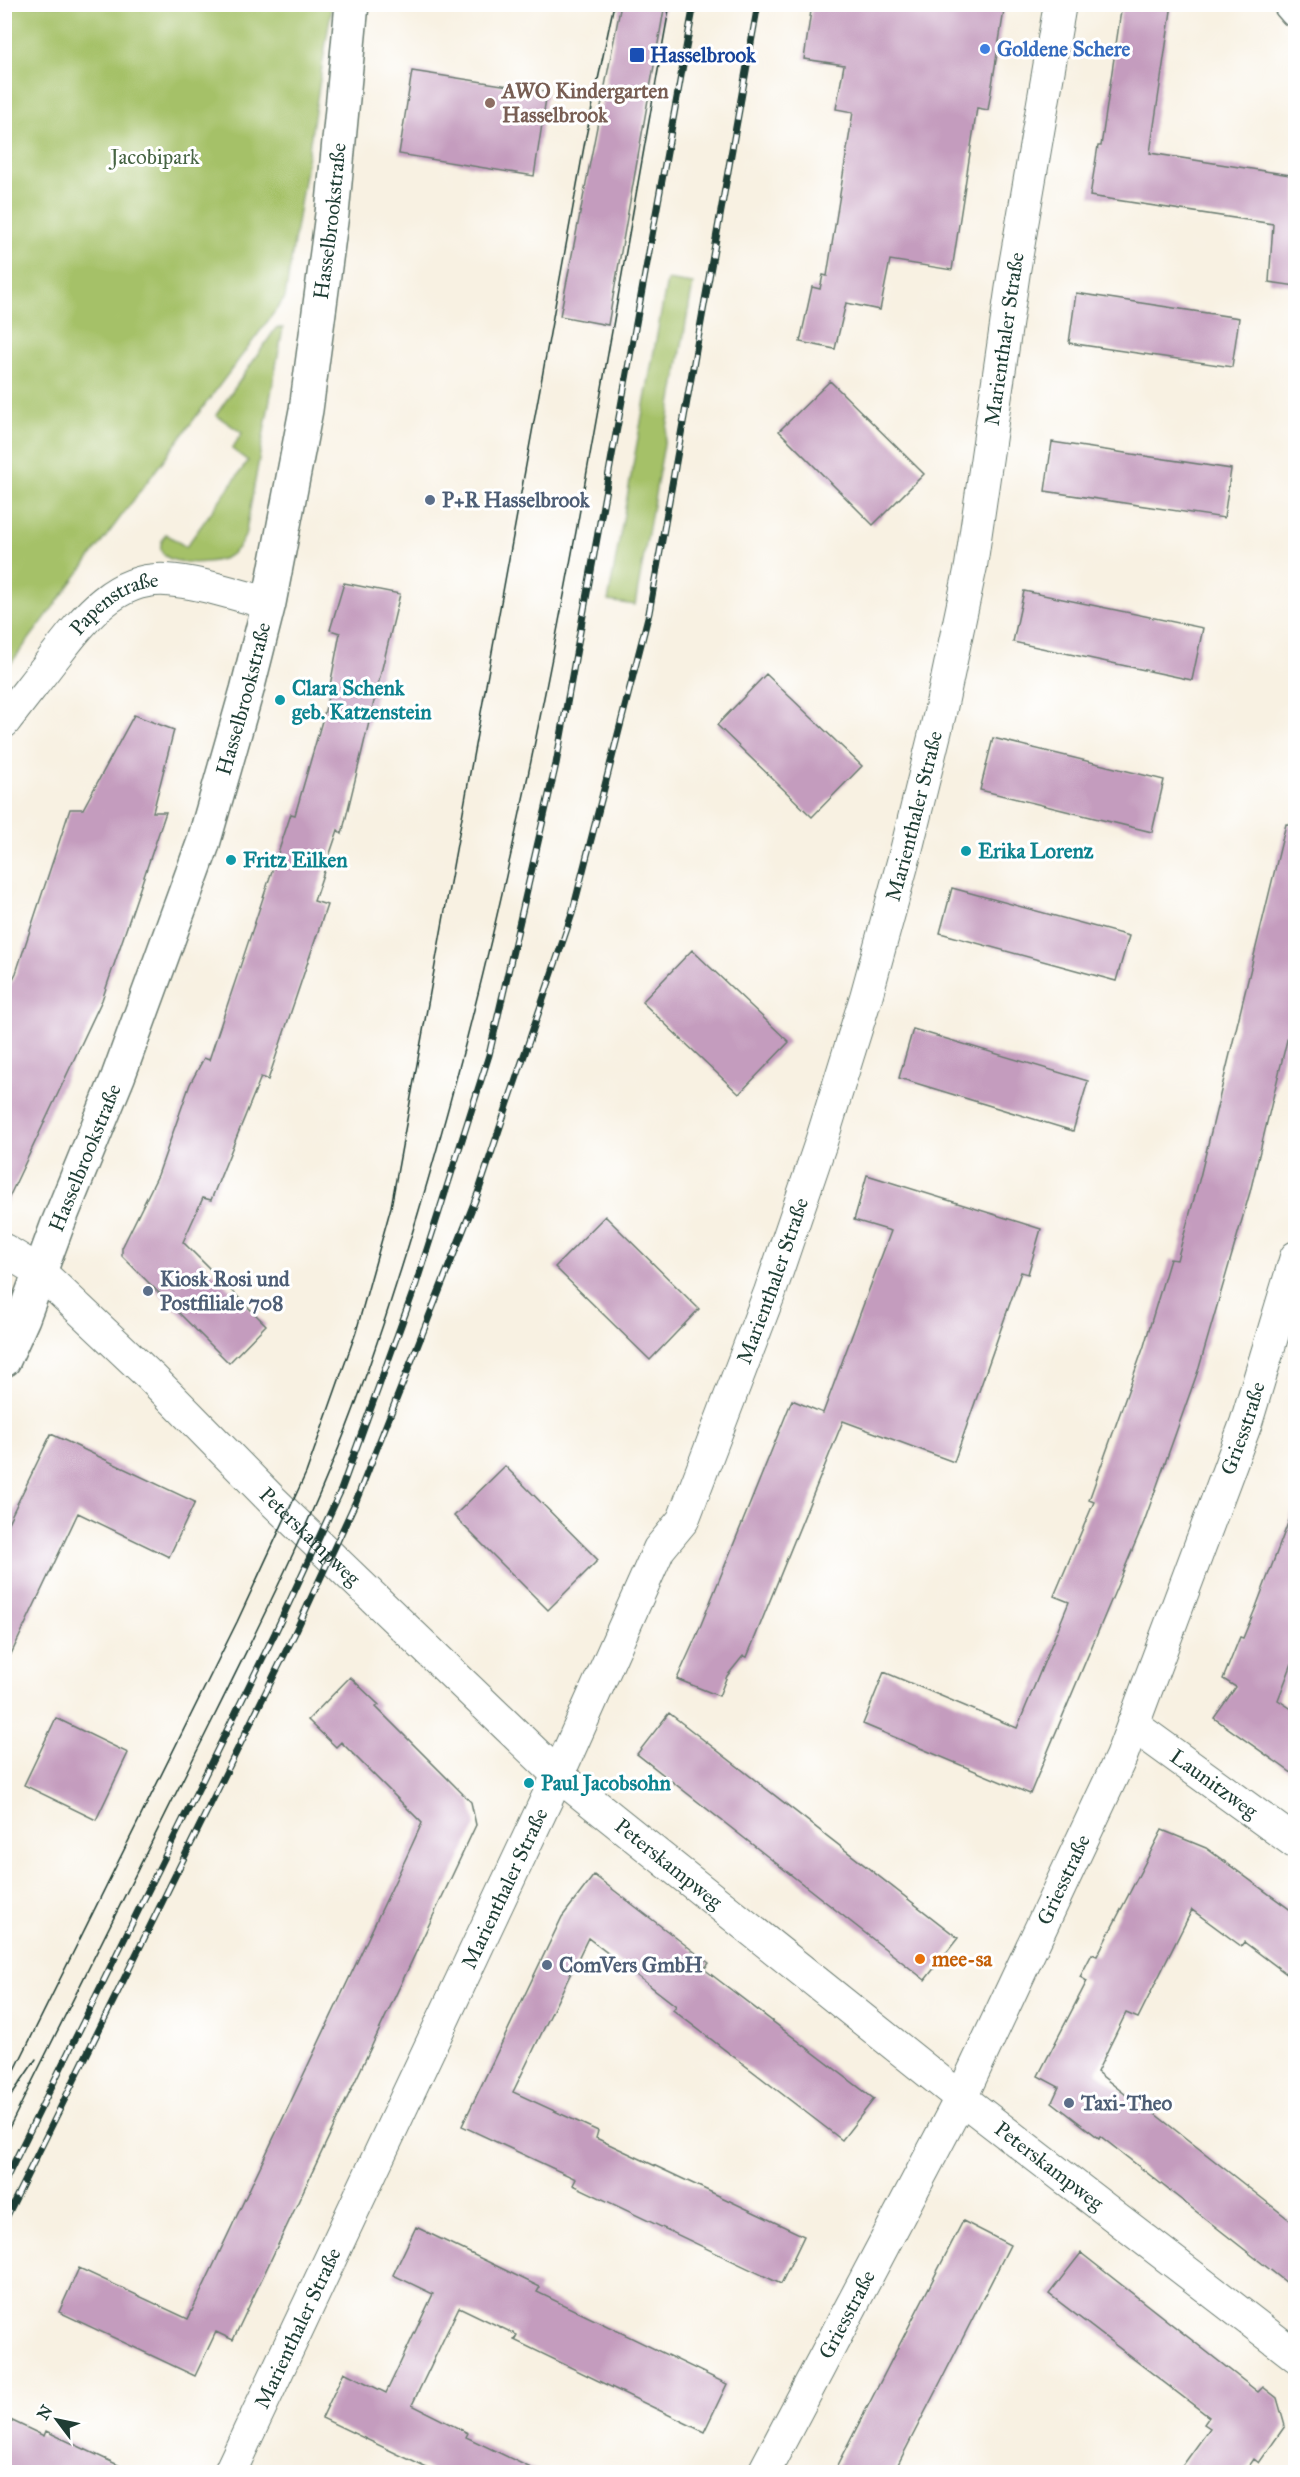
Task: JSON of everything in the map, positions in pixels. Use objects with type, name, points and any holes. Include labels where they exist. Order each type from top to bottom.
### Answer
[{"type":"street","name":"Hasselbrookstraße","points":[[4,1360],[23,1318],[117,1077],[202,844],[269,603],[306,410],[320,311],[352,4]]},
{"type":"street","name":"Marienthaler Straße","points":[[230,2472],[558,1775],[659,1549],[683,1520],[770,1292],[821,1142],[866,997],[906,851],[940,713],[971,566],[1012,282],[1060,4]]},
{"type":"street","points":[[1290,4],[1296,11]]},
{"type":"street","name":"Papenstraße","points":[[4,722],[91,611],[111,596],[129,587],[165,580],[199,585],[269,603]]},
{"type":"street","name":"Peterskampweg","points":[[4,1250],[40,1272],[152,1378],[272,1500],[558,1775],[961,2098],[1296,2356]]},
{"type":"street","name":"Griesstraße","points":[[765,2472],[961,2098],[1120,1757],[1246,1423],[1296,1257]]},
{"type":"street","name":"Launitzweg","points":[[1132,1725],[1296,1843]]},
{"type":"green space","name":"Jacobipark","points":[[4,5],[332,5],[285,298],[9,666],[4,662]]},
{"type":"green space","points":[[667,280],[693,284],[635,605],[608,601]]},
{"type":"green space","points":[[276,328],[283,328],[245,536],[233,553],[218,560],[194,563],[170,559],[163,553],[161,545],[166,534],[186,547],[248,461],[232,449],[242,433],[216,415]]},
{"type":"building","points":[[621,4],[665,4],[608,325],[560,316]]},
{"type":"building","points":[[812,4],[1005,4],[988,110],[977,108],[952,270],[890,260],[880,310],[846,303],[835,349],[800,342],[812,287],[820,289],[823,275],[827,276],[853,112],[836,109],[844,65],[804,59]]},
{"type":"building","points":[[1122,4],[1172,4],[1150,153],[1296,176],[1296,286],[1269,282],[1273,224],[1090,196],[1098,146],[1101,146]]},
{"type":"building","points":[[412,71],[547,92],[534,176],[399,154]]},
{"type":"building","points":[[1076,293],[1239,318],[1232,367],[1069,343]]},
{"type":"building","points":[[830,381],[924,474],[873,525],[779,431]]},
{"type":"building","points":[[1052,442],[1231,469],[1224,518],[1045,491]]},
{"type":"building","points":[[344,583],[400,594],[342,834],[338,830],[314,901],[327,905],[268,1080],[261,1077],[211,1200],[203,1198],[183,1242],[266,1325],[229,1363],[122,1256],[122,1248],[158,1175],[190,1084],[204,1058],[209,1060],[291,814],[295,815],[326,707],[340,633],[330,630]]},
{"type":"building","points":[[1024,591],[1203,628],[1192,680],[1013,642]]},
{"type":"building","points":[[766,674],[862,766],[812,817],[717,725]]},
{"type":"building","points":[[134,715],[174,730],[153,812],[166,812],[102,1000],[4,1208],[4,997],[16,973],[70,809],[83,809]]},
{"type":"building","points":[[993,738],[1164,780],[1152,832],[980,790]]},
{"type":"building","points":[[1286,824],[1296,825],[1296,1003],[1250,1192],[1199,1368],[1144,1522],[1030,1794],[863,1724],[884,1672],[1017,1728],[1069,1602],[1054,1596],[1094,1502],[1089,1500],[1144,1346],[1170,1259],[1177,1260],[1200,1177]]},
{"type":"building","points":[[952,888],[1129,936],[1116,981],[940,933]]},
{"type":"building","points":[[692,950],[789,1042],[739,1094],[642,1002]]},
{"type":"building","points":[[913,1029],[1088,1081],[1073,1131],[899,1078]]},
{"type":"building","points":[[867,1175],[1041,1229],[1028,1274],[1021,1272],[954,1462],[843,1421],[747,1657],[743,1656],[727,1676],[719,1696],[677,1679],[792,1400],[823,1413],[891,1231],[854,1220]]},
{"type":"building","points":[[605,1216],[699,1309],[650,1360],[555,1267]]},
{"type":"building","points":[[51,1434],[195,1502],[169,1557],[78,1513],[4,1669],[4,1531]]},
{"type":"building","points":[[505,1466],[598,1560],[548,1610],[454,1516]]},
{"type":"building","points":[[1293,1510],[1296,1511],[1296,1653],[1278,1700],[1296,1712],[1296,1776],[1214,1718],[1236,1687],[1223,1679],[1240,1637],[1243,1638],[1256,1607]]},
{"type":"building","points":[[350,1677],[379,1705],[376,1707],[471,1802],[476,1825],[233,2340],[216,2332],[195,2376],[59,2312],[79,2268],[188,2319],[406,1858],[422,1823],[341,1742],[336,1747],[308,1720]]},
{"type":"building","points":[[669,1713],[958,1938],[925,1980],[637,1754]]},
{"type":"building","points":[[56,1718],[128,1753],[96,1820],[24,1785]]},
{"type":"building","points":[[1162,1830],[1206,1848],[1296,1914],[1296,1981],[1244,1942],[1241,1946],[1192,1910],[1138,2018],[1126,2013],[1097,2072],[1130,2098],[1132,2096],[1296,2225],[1296,2290],[1100,2136],[1099,2138],[1052,2102],[1059,2087],[1038,2076],[1087,1981],[1080,1977],[1092,1954],[1097,1956]]},
{"type":"building","points":[[594,1875],[709,1963],[704,1969],[874,2099],[842,2140],[673,2010],[676,2006],[588,1938],[513,2092],[598,2131],[596,2138],[804,2236],[781,2284],[573,2185],[576,2179],[462,2126],[562,1917]]},
{"type":"building","points":[[963,2221],[1010,2245],[944,2375],[894,2472],[834,2472]]},
{"type":"building","points":[[416,2227],[540,2287],[537,2292],[727,2384],[704,2432],[514,2340],[517,2335],[459,2307],[412,2405],[468,2433],[466,2437],[539,2472],[435,2472],[322,2418],[344,2372],[386,2393],[433,2294],[393,2275]]},
{"type":"building","points":[[1081,2253],[1258,2392],[1263,2387],[1277,2398],[1285,2426],[1259,2463],[1254,2459],[1245,2472],[1178,2472],[1210,2428],[1204,2424],[1209,2417],[1049,2294]]},
{"type":"building","points":[[4,2417],[44,2436],[46,2431],[133,2472],[4,2472]]},
{"type":"tram line","points":[[4,2092],[237,1622],[306,1473],[356,1332],[391,1207],[585,141],[614,4]]},
{"type":"tram line","points":[[4,2138],[246,1652],[311,1514],[350,1420],[421,1205],[468,1036],[545,694],[578,522],[670,4]]},
{"type":"tram line","points":[[4,2106],[36,2059]]},
{"type":"railway","points":[[4,2183],[275,1633],[341,1490],[416,1284],[489,1055],[556,764],[694,4]]},
{"type":"railway","points":[[4,2222],[294,1635],[356,1501],[478,1193],[572,914],[649,613],[758,4]]},
{"type":"place","name":"Goldene Schere","points":[[985,49]]},
{"type":"place","name":"Hasselbrook","points":[[637,55]]},
{"type":"place","name":"AWO Kindergarten Hasselbrook","points":[[490,103]]},
{"type":"place","name":"P+R Hasselbrook","points":[[430,500]]},
{"type":"place","name":"Clara Schenk geb. Katzenstein","points":[[280,700]]},
{"type":"place","name":"Erika Lorenz","points":[[966,851]]},
{"type":"place","name":"Fritz Eilken","points":[[231,860]]},
{"type":"place","name":"Kiosk Rosi und Postfiliale 708","points":[[148,1291]]},
{"type":"place","name":"Paul Jacobsohn","points":[[529,1783]]},
{"type":"place","name":"mee-sa","points":[[920,1959]]},
{"type":"place","name":"ComVers GmbH","points":[[547,1965]]},
{"type":"place","name":"Taxi-Theo","points":[[1069,2103]]}]
